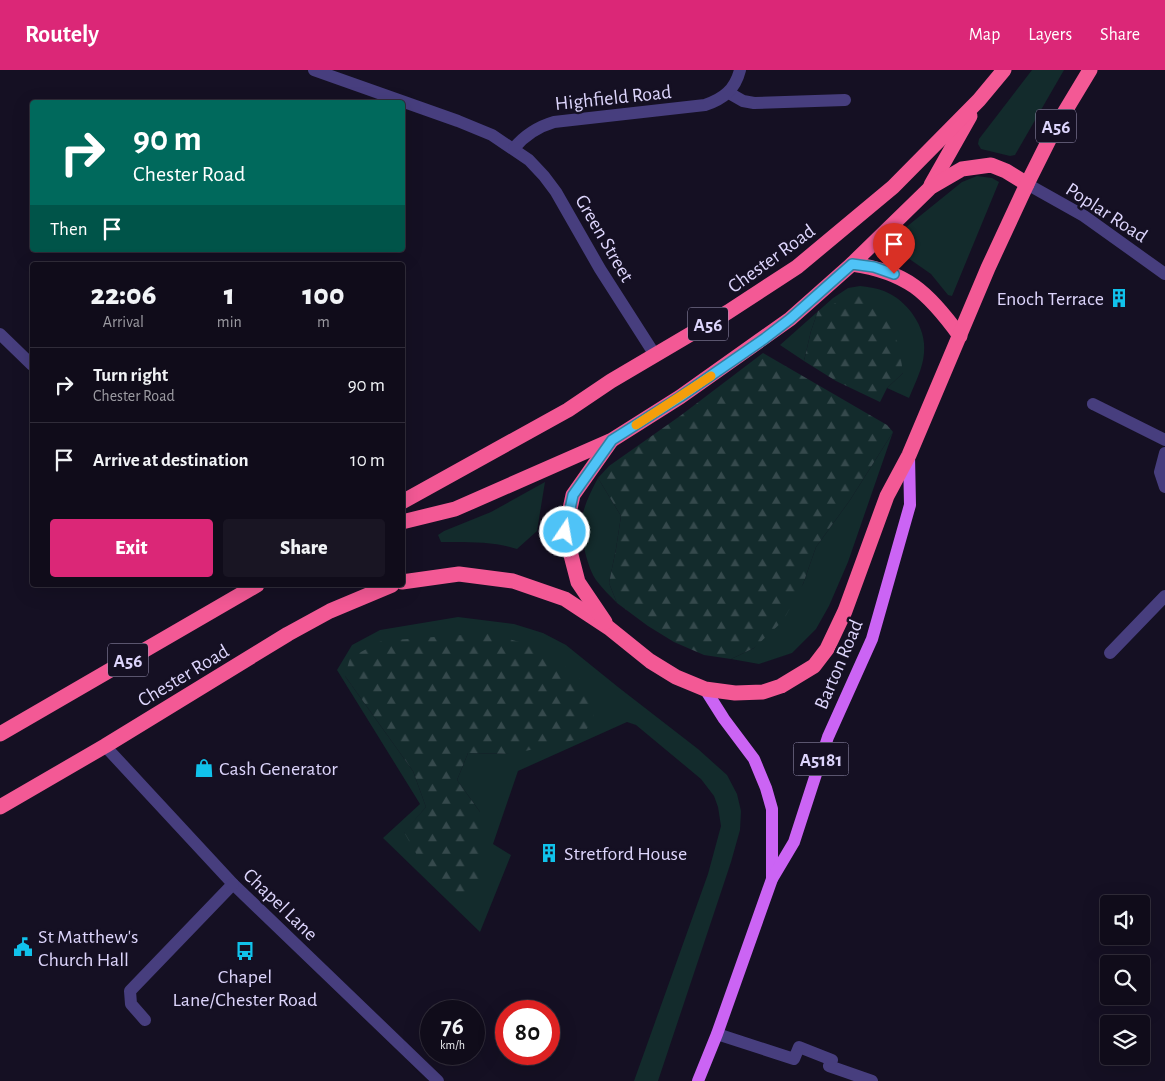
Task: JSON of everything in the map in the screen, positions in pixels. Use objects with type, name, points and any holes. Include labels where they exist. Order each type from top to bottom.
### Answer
[{"type":"highway","name":"Chester Road","points":[[405,500],[568,410],[611,381],[728,312],[797,267],[892,187],[979,100],[1004,70]]},
{"type":"highway","name":"Chester Road","points":[[405,582],[459,574],[513,581],[565,599],[609,628],[650,661],[676,677],[705,689],[735,693],[763,692],[781,686],[814,666],[827,649],[841,618],[887,496],[909,455],[988,268],[1055,128],[1090,70]]},
{"type":"highway","name":"Chester Road","points":[[931,186],[979,100]]},
{"type":"highway","name":"Chester Road","points":[[405,521],[455,509],[612,440],[680,397],[790,319],[852,264],[931,186],[962,169],[991,165],[1006,171],[1027,184]]},
{"type":"highway","points":[[852,264],[874,267],[908,281],[944,314],[960,336]]},
{"type":"highway","name":"Chester Road","points":[[609,628],[578,582],[565,532],[573,495],[612,440]]},
{"type":"highway","name":"Chester Road","points":[[0,734],[253,587]]},
{"type":"highway","name":"Chester Road","points":[[0,807],[105,746],[288,634],[330,611],[387,587]]},
{"type":"main road","name":"Barton Road","points":[[698,1081],[717,1034],[772,879],[794,842],[828,737],[872,639],[910,505],[909,455]]},
{"type":"main road","name":"Barton Road","points":[[705,689],[724,719],[754,759],[766,788],[772,809],[772,879]]},
{"type":"street","points":[[314,70],[399,100]]},
{"type":"street","points":[[740,70],[738,78],[729,93],[743,101],[754,103],[845,100]]},
{"type":"street","name":"Highfield Road","points":[[514,148],[534,130],[554,122],[705,105],[717,101],[729,93]]},
{"type":"street","points":[[405,102],[458,121],[514,148]]},
{"type":"street","name":"Green Street","points":[[514,148],[534,165],[556,192],[600,269],[655,355]]},
{"type":"street","name":"Poplar Road","points":[[1027,184],[1084,216],[1165,274]]},
{"type":"street","points":[[0,334],[30,362]]},
{"type":"street","points":[[1093,404],[1165,440]]},
{"type":"street","points":[[1165,453],[1160,472],[1165,486]]},
{"type":"street","points":[[1110,653],[1165,596]]},
{"type":"street","name":"Chapel Lane","points":[[105,746],[233,884],[438,1081]]},
{"type":"street","points":[[145,1020],[131,1004],[130,991],[233,884]]},
{"type":"street","points":[[717,1034],[794,1059],[799,1047],[832,1060],[829,1066],[872,1081]]},
{"type":"green space","points":[[1032,70],[1064,70],[1015,155],[1010,156],[981,149],[978,144],[979,139]]},
{"type":"green space","points":[[977,176],[992,178],[999,182],[952,296],[948,295],[931,274],[908,258],[888,250],[884,245],[962,182]]},
{"type":"green space","points":[[860,286],[884,291],[908,308],[919,324],[924,343],[922,364],[909,398],[887,388],[903,373],[818,311],[848,288]]},
{"type":"green space","points":[[858,293],[878,298],[899,346],[903,373],[887,388],[880,402],[836,381],[804,361],[818,311]]},
{"type":"green space","points":[[818,311],[811,331],[804,361],[780,345]]},
{"type":"green space","points":[[763,353],[887,425],[893,432],[850,500],[816,547],[803,584],[783,621],[754,648],[731,659],[704,655],[674,642],[617,603],[609,583],[621,516],[598,478],[609,466],[680,416]]},
{"type":"green space","points":[[893,432],[848,562],[829,606],[816,629],[792,653],[759,664],[731,659],[754,648],[803,584],[816,547],[850,500]]},
{"type":"green space","points":[[598,478],[621,516],[609,583],[617,603],[592,574],[586,557],[583,539],[583,513],[589,495]]},
{"type":"green space","points":[[545,482],[537,531],[517,549],[489,543],[441,542],[438,535],[444,531],[491,512]]},
{"type":"green space","points":[[458,617],[514,624],[543,633],[566,645],[698,749],[727,775],[737,794],[741,811],[740,830],[658,1081],[634,1081],[708,874],[721,826],[714,796],[701,779],[636,725],[627,722],[518,771],[493,844],[511,855],[480,932],[383,838],[420,804],[337,670],[352,645],[380,630]],"holes":[[[345,676],[512,754],[468,753],[457,780],[480,812],[404,833],[426,807],[413,771]]]},
{"type":"green space","points":[[488,633],[540,648],[570,670],[594,693],[593,721],[579,739],[512,754],[468,753],[457,780],[480,812],[481,882],[460,897],[418,857],[404,832],[426,807],[413,771],[345,676],[350,658],[381,641]]},
{"type":"slow traffic","points":[[636,425],[711,376]]},
{"type":"place","name":"Enoch Terrace","points":[[1119,298]]},
{"type":"place","name":"Cash Generator","points":[[204,768]]},
{"type":"place","name":"Stretford House","points":[[549,853]]},
{"type":"place","name":"St Matthew's Church Hall","points":[[23,947]]},
{"type":"place","name":"Chapel Lane/Chester Road","points":[[245,951]]},
{"type":"route","points":[[565,532],[573,495],[612,440],[680,397],[764,339],[790,319],[852,264],[874,267],[894,274]]}]
